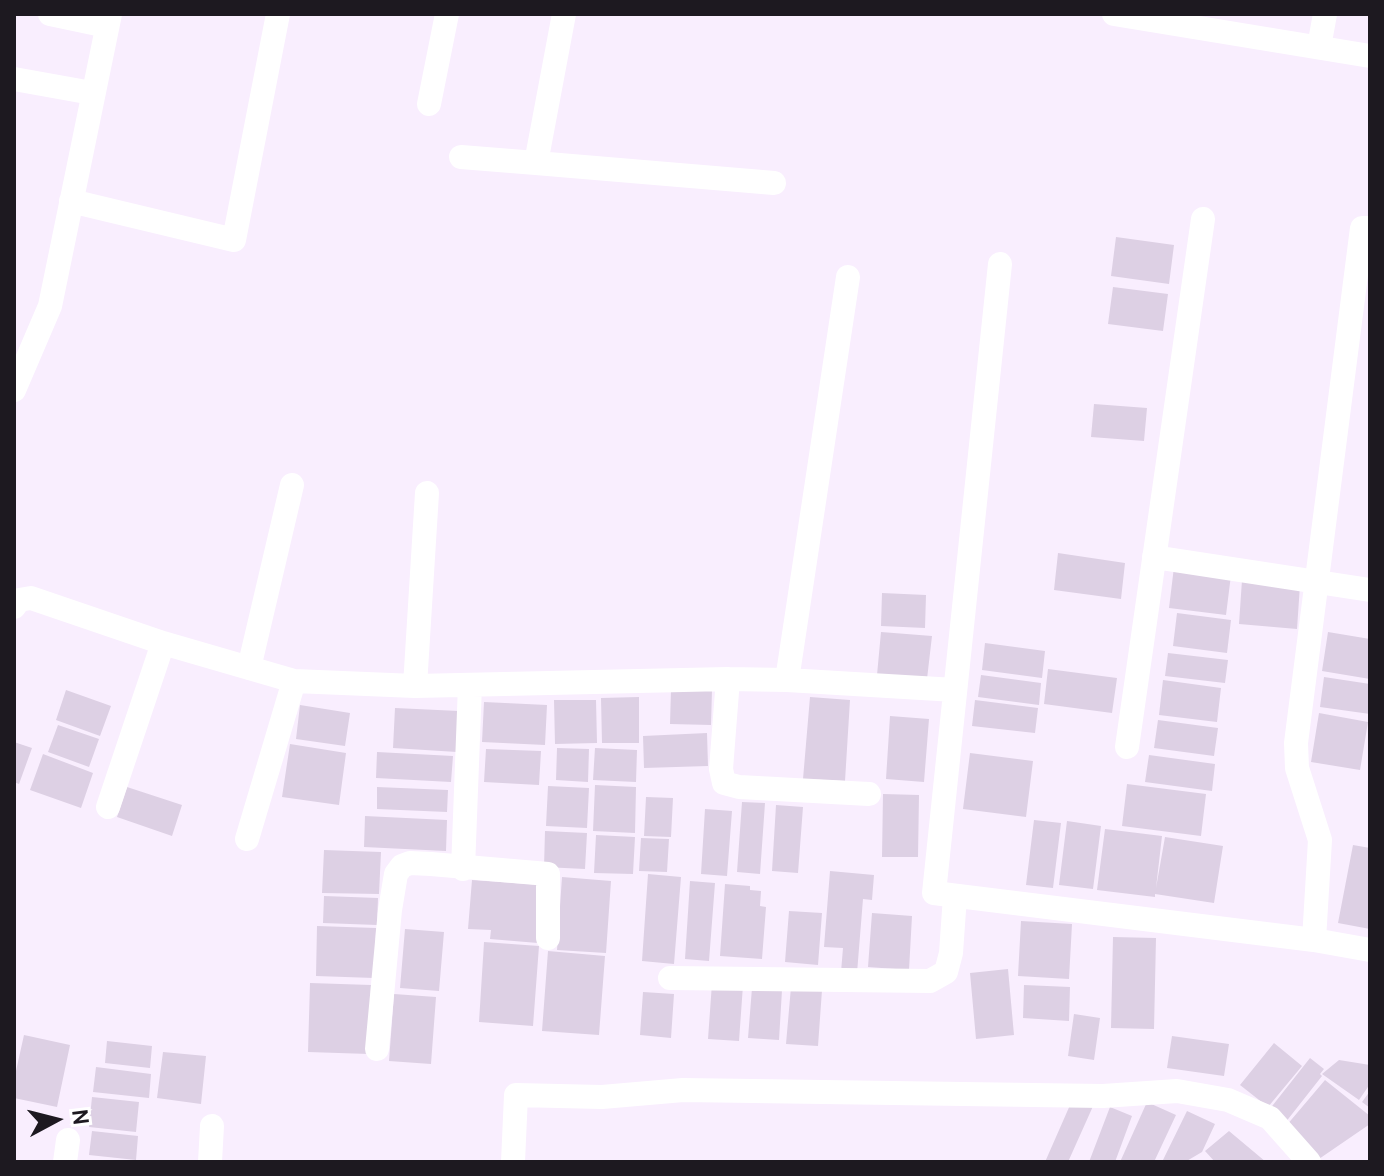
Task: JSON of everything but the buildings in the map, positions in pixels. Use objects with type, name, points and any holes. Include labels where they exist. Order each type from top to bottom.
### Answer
[{"type":"street","points":[[14,390],[50,306],[108,20],[50,14]]},
{"type":"street","points":[[71,201],[234,240],[278,14]]},
{"type":"street","points":[[429,104],[447,14]]},
{"type":"street","points":[[536,163],[564,14]]},
{"type":"street","points":[[1114,14],[1370,56]]},
{"type":"street","points":[[1319,47],[1325,14]]},
{"type":"street","points":[[14,79],[92,93]]},
{"type":"street","points":[[461,157],[774,183]]},
{"type":"street","points":[[1127,747],[1203,219]]},
{"type":"street","points":[[1314,940],[1320,840],[1297,768],[1296,743],[1362,228],[1370,228]]},
{"type":"street","points":[[1000,264],[934,893],[1314,940],[1370,950]]},
{"type":"street","points":[[787,680],[848,277]]},
{"type":"street","points":[[249,668],[292,485]]},
{"type":"street","points":[[415,686],[427,493]]},
{"type":"street","points":[[1154,557],[1370,590]]},
{"type":"street","points":[[14,607],[19,600],[31,598],[163,643],[294,681],[415,686],[728,679],[955,690]]},
{"type":"street","points":[[108,807],[163,643]]},
{"type":"street","points":[[728,679],[721,769],[724,783],[739,787],[869,794]]},
{"type":"street","points":[[247,839],[294,681]]},
{"type":"street","points":[[463,869],[470,685]]},
{"type":"street","points":[[377,1049],[396,874],[402,866],[410,863],[548,874],[548,938]]},
{"type":"street","points":[[670,978],[930,981],[946,972],[951,953],[955,896]]},
{"type":"street","points":[[513,1162],[516,1095],[602,1097],[683,1090],[1103,1096],[1177,1091],[1228,1100],[1270,1118],[1309,1162]]},
{"type":"street","points":[[210,1162],[212,1126]]}]
